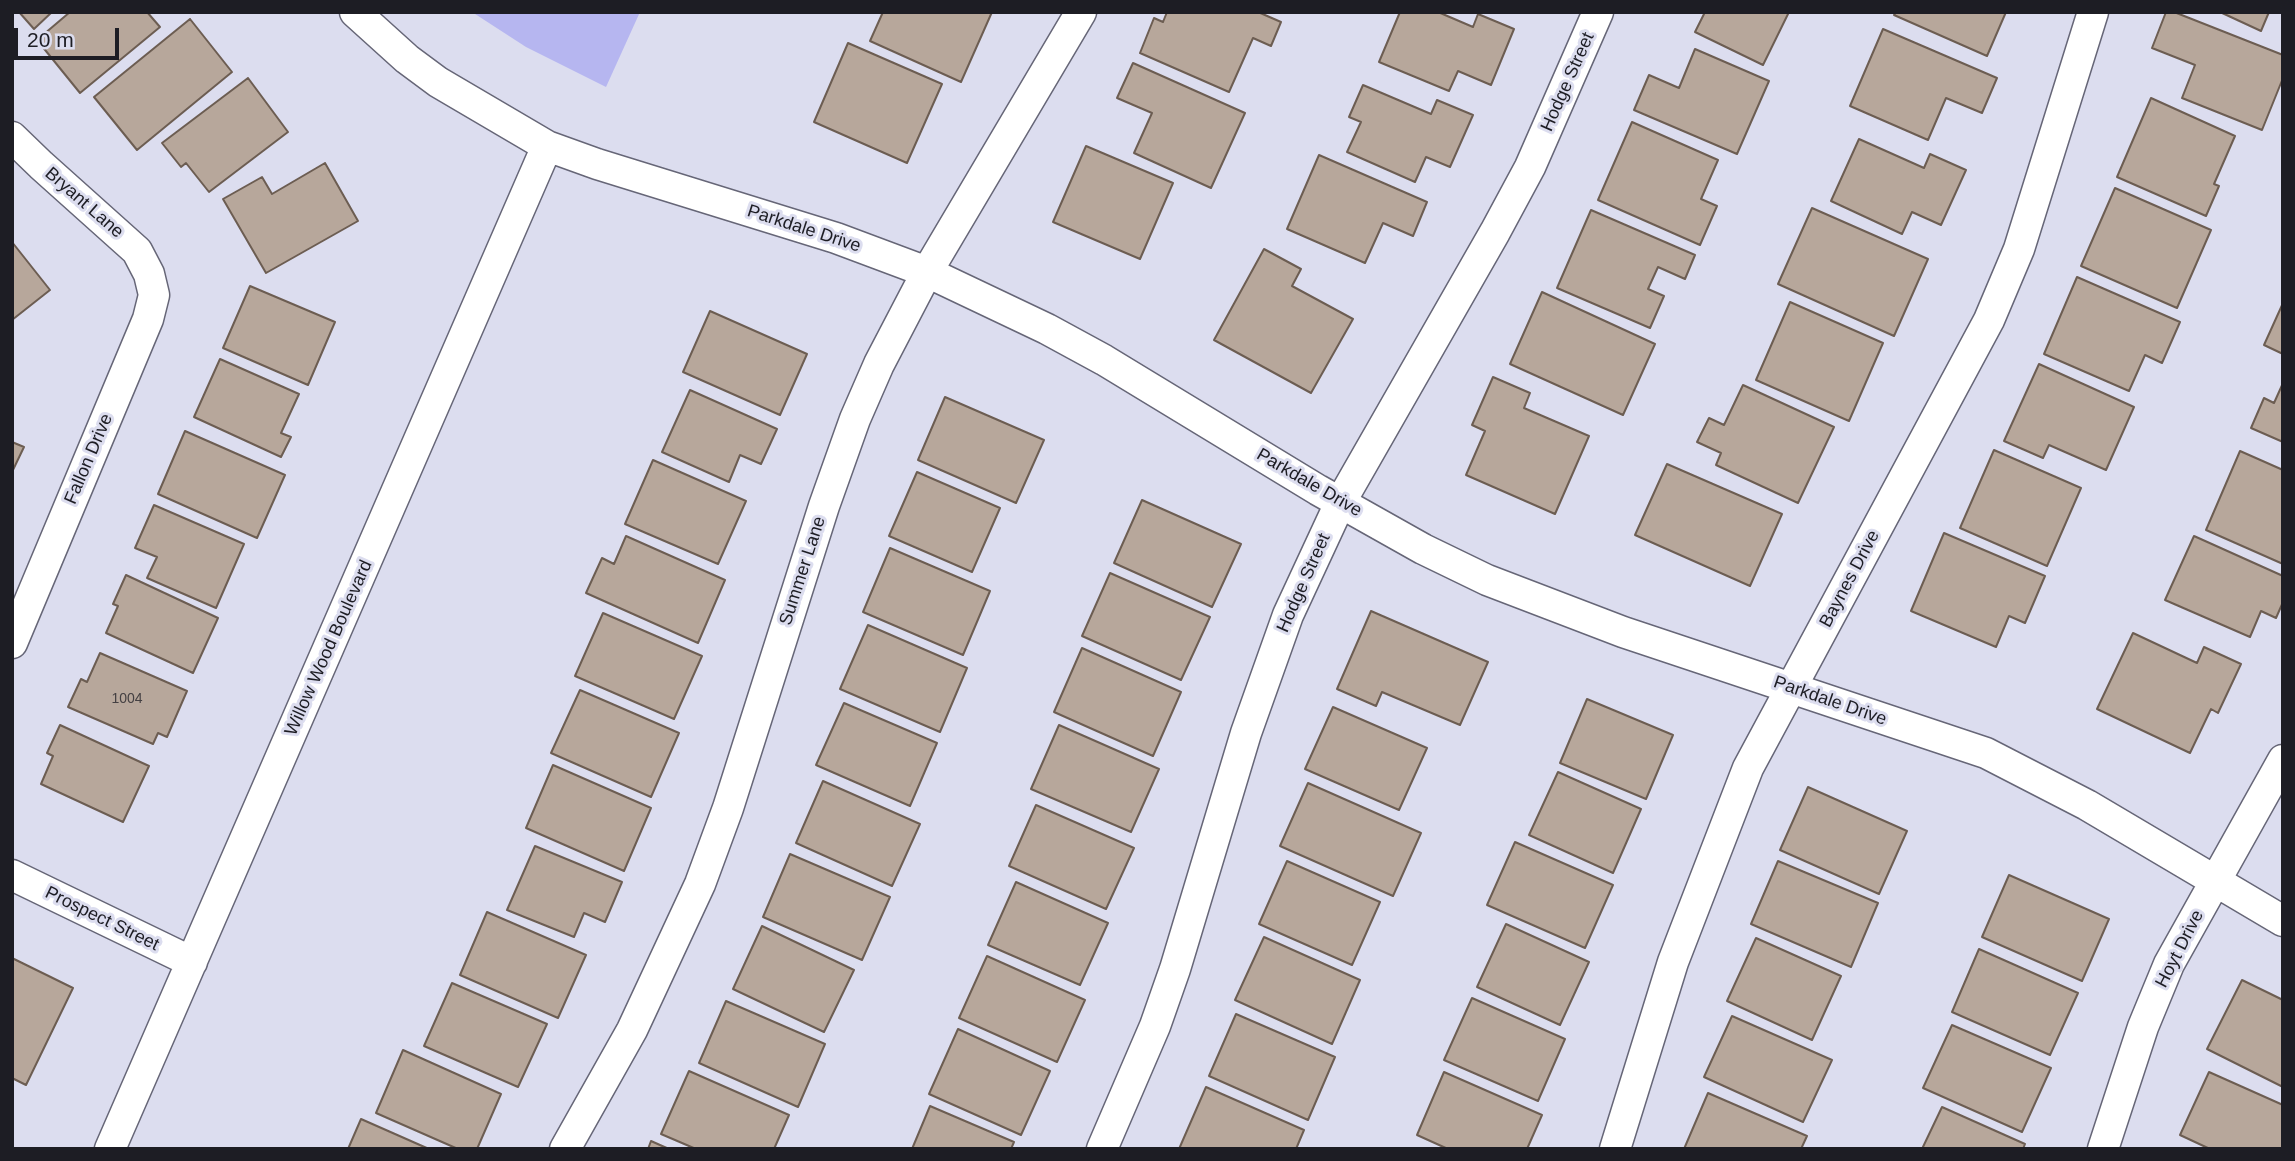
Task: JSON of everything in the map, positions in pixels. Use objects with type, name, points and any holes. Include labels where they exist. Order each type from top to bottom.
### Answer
[{"type":"street","name":"Parkdale Drive","points":[[355,12],[407,59],[438,82],[547,146],[836,238],[927,272],[1047,329],[1104,360],[1340,503],[1423,549],[1487,580],[1623,632],[1986,753],[2087,805],[2283,921]]},
{"type":"street","name":"Summer Lane","points":[[565,1149],[632,1030],[700,884],[728,808],[824,506],[878,364],[927,272],[1081,12]]},
{"type":"street","name":"Hodge Street","points":[[1102,1149],[1155,1026],[1265,677],[1289,615],[1340,503],[1507,210],[1558,107],[1598,12]]},
{"type":"street","name":"Baynes Drive","points":[[1615,1149],[1673,962],[1712,855],[1748,768],[1989,320],[2019,249],[2094,12]]},
{"type":"street","name":"Bryant Lane","points":[[12,137],[137,251],[149,274]]},
{"type":"street","name":"Willow Wood Boulevard","points":[[110,1149],[547,146]]},
{"type":"street","name":"Fallon Drive","points":[[12,643],[148,319],[154,295],[149,274]]},
{"type":"street","name":"Hoyt Drive","points":[[2103,1149],[2143,1027],[2169,964],[2283,760]]},
{"type":"street","name":"Prospect Street","points":[[12,875],[192,962]]},
{"type":"shaded area","points":[[472,12],[640,12],[606,87],[526,47]]},
{"type":"building","points":[[19,12],[52,12],[34,29]]},
{"type":"building","points":[[70,12],[147,12],[160,27],[80,93],[37,40]]},
{"type":"building","points":[[883,12],[992,12],[961,82],[870,41]]},
{"type":"building","points":[[1167,12],[1258,12],[1281,22],[1271,46],[1253,38],[1229,92],[1140,53],[1154,18],[1163,22]]},
{"type":"building","points":[[1400,12],[1438,12],[1473,27],[1478,14],[1514,29],[1491,85],[1458,71],[1449,91],[1379,62]]},
{"type":"building","points":[[1705,12],[1789,12],[1763,65],[1695,32]]},
{"type":"building","points":[[1896,12],[2006,12],[1987,56],[1894,15]]},
{"type":"building","points":[[2166,12],[2174,12],[2283,55],[2283,78],[2262,130],[2182,98],[2195,65],[2152,48]]},
{"type":"building","points":[[2220,12],[2269,12],[2261,31]]},
{"type":"building","points":[[190,19],[232,72],[137,150],[94,97]]},
{"type":"building","points":[[1883,29],[1997,78],[1982,113],[1946,98],[1928,140],[1850,106]]},
{"type":"building","points":[[848,43],[942,84],[907,163],[814,122]]},
{"type":"building","points":[[1695,49],[1769,81],[1737,154],[1634,110],[1649,75],[1679,88]]},
{"type":"building","points":[[1133,63],[1245,113],[1211,188],[1134,153],[1152,113],[1117,98]]},
{"type":"building","points":[[248,78],[288,132],[209,192],[186,163],[181,167],[162,143]]},
{"type":"building","points":[[1363,85],[1431,114],[1437,100],[1473,115],[1450,167],[1426,157],[1415,182],[1347,152],[1361,122],[1349,117]]},
{"type":"building","points":[[2151,98],[2235,136],[2214,184],[2219,186],[2206,216],[2117,177]]},
{"type":"building","points":[[1632,122],[1718,160],[1701,199],[1717,206],[1700,245],[1598,200]]},
{"type":"building","points":[[1859,139],[1924,168],[1930,154],[1966,170],[1941,225],[1912,212],[1902,234],[1831,201]]},
{"type":"building","points":[[1086,146],[1173,183],[1140,259],[1053,222]]},
{"type":"building","points":[[1319,155],[1427,202],[1413,236],[1383,223],[1365,263],[1287,229]]},
{"type":"building","points":[[325,163],[358,221],[266,273],[223,199],[262,177],[272,194]]},
{"type":"building","points":[[2115,188],[2211,230],[2177,308],[2081,266]]},
{"type":"building","points":[[1812,208],[1928,259],[1894,336],[1778,284]]},
{"type":"building","points":[[1591,210],[1695,255],[1685,279],[1658,267],[1648,289],[1664,296],[1650,328],[1557,288]]},
{"type":"building","points":[[12,242],[50,290],[12,320]]},
{"type":"building","points":[[1264,249],[1301,269],[1292,286],[1353,319],[1311,393],[1214,340]]},
{"type":"building","points":[[2077,277],[2180,322],[2162,363],[2145,355],[2129,391],[2044,354]]},
{"type":"building","points":[[250,286],[335,322],[308,385],[223,348]]},
{"type":"building","points":[[1542,292],[1655,344],[1623,415],[1510,364]]},
{"type":"building","points":[[1790,302],[1883,343],[1849,421],[1756,380]]},
{"type":"building","points":[[2283,303],[2283,354],[2264,345]]},
{"type":"building","points":[[710,311],[807,354],[780,415],[683,372]]},
{"type":"building","points":[[220,359],[299,394],[281,433],[291,437],[281,457],[194,417]]},
{"type":"building","points":[[2039,364],[2134,407],[2106,470],[2049,445],[2043,458],[2004,441]]},
{"type":"building","points":[[1493,377],[1530,393],[1524,408],[1589,436],[1555,514],[1466,475],[1485,431],[1472,425]]},
{"type":"building","points":[[2283,383],[2283,442],[2251,428],[2264,398],[2274,403]]},
{"type":"building","points":[[1743,385],[1834,427],[1798,503],[1716,465],[1721,453],[1697,442],[1709,418],[1724,425]]},
{"type":"building","points":[[690,390],[777,429],[761,464],[740,455],[729,482],[662,452]]},
{"type":"building","points":[[945,397],[1044,440],[1016,503],[918,460]]},
{"type":"building","points":[[185,431],[285,475],[257,538],[158,494]]},
{"type":"building","points":[[12,442],[24,447],[12,472]]},
{"type":"building","points":[[1994,450],[2081,488],[2047,566],[1960,528]]},
{"type":"building","points":[[2240,451],[2283,470],[2283,564],[2206,530]]},
{"type":"building","points":[[653,460],[746,501],[718,564],[625,524]]},
{"type":"building","points":[[1667,464],[1782,514],[1750,586],[1635,535]]},
{"type":"building","points":[[917,472],[1000,508],[972,572],[889,536]]},
{"type":"building","points":[[1142,500],[1241,544],[1212,607],[1114,563]]},
{"type":"building","points":[[154,505],[244,544],[216,608],[147,578],[157,557],[135,548]]},
{"type":"building","points":[[1944,533],[2045,576],[2025,623],[2009,616],[1996,647],[1911,611]]},
{"type":"building","points":[[626,536],[725,580],[698,643],[586,593],[602,558],[614,564]]},
{"type":"building","points":[[2194,536],[2283,576],[2283,602],[2276,618],[2261,611],[2250,637],[2165,600]]},
{"type":"building","points":[[890,548],[990,591],[963,655],[863,612]]},
{"type":"building","points":[[1110,573],[1210,617],[1181,680],[1082,636]]},
{"type":"building","points":[[126,575],[218,618],[193,673],[106,633],[118,606],[113,604]]},
{"type":"building","points":[[1371,611],[1488,662],[1460,725],[1382,692],[1376,706],[1337,689]]},
{"type":"building","points":[[603,613],[702,656],[674,719],[575,676]]},
{"type":"building","points":[[868,625],[967,668],[940,732],[840,689]]},
{"type":"building","points":[[2133,633],[2197,663],[2204,647],[2241,664],[2218,713],[2211,709],[2190,753],[2097,709]]},
{"type":"building","points":[[1082,648],[1181,692],[1153,756],[1054,712]]},
{"type":"building","points":[[100,653],[187,691],[167,737],[158,733],[153,744],[68,707],[81,679],[87,682]]},
{"type":"building","points":[[580,690],[679,733],[651,797],[551,753]]},
{"type":"building","points":[[1587,699],[1673,735],[1646,799],[1560,763]]},
{"type":"building","points":[[844,703],[937,743],[910,806],[816,765]]},
{"type":"building","points":[[1333,707],[1427,748],[1399,810],[1305,769]]},
{"type":"building","points":[[60,725],[149,766],[123,822],[41,784],[53,756],[47,753]]},
{"type":"building","points":[[1059,725],[1159,769],[1131,832],[1031,789]]},
{"type":"building","points":[[553,765],[651,808],[624,871],[526,828]]},
{"type":"building","points":[[1558,772],[1641,809],[1613,873],[1529,835]]},
{"type":"building","points":[[823,781],[920,824],[892,886],[796,843]]},
{"type":"building","points":[[1308,783],[1421,833],[1393,896],[1280,846]]},
{"type":"building","points":[[1808,787],[1907,831],[1879,894],[1780,850]]},
{"type":"building","points":[[1036,805],[1134,848],[1106,909],[1009,866]]},
{"type":"building","points":[[1515,842],[1613,885],[1585,948],[1487,905]]},
{"type":"building","points":[[535,846],[622,882],[605,922],[584,913],[574,937],[507,910]]},
{"type":"building","points":[[790,854],[890,897],[862,960],[763,917]]},
{"type":"building","points":[[1287,861],[1380,902],[1352,965],[1259,924]]},
{"type":"building","points":[[1778,861],[1878,903],[1851,967],[1751,924]]},
{"type":"building","points":[[2009,875],[2109,919],[2082,981],[1982,937]]},
{"type":"building","points":[[1016,882],[1108,923],[1080,985],[988,945]]},
{"type":"building","points":[[487,912],[586,955],[558,1018],[460,975]]},
{"type":"building","points":[[1506,924],[1589,962],[1560,1025],[1477,987]]},
{"type":"building","points":[[762,926],[854,970],[824,1032],[733,989]]},
{"type":"building","points":[[1264,937],[1360,980],[1332,1044],[1235,1000]]},
{"type":"building","points":[[1756,938],[1841,976],[1812,1040],[1727,1001]]},
{"type":"building","points":[[1979,949],[2078,993],[2050,1055],[1952,1012]]},
{"type":"building","points":[[987,956],[1085,1000],[1057,1062],[959,1018]]},
{"type":"building","points":[[12,958],[73,988],[26,1085],[12,1078]]},
{"type":"building","points":[[2242,980],[2283,1000],[2283,1087],[2207,1049]]},
{"type":"building","points":[[452,983],[547,1024],[518,1087],[424,1046]]},
{"type":"building","points":[[1472,998],[1565,1039],[1538,1101],[1444,1060]]},
{"type":"building","points":[[726,1001],[825,1044],[798,1107],[699,1063]]},
{"type":"building","points":[[1236,1014],[1335,1057],[1308,1120],[1209,1076]]},
{"type":"building","points":[[1732,1016],[1832,1060],[1803,1122],[1704,1077]]},
{"type":"building","points":[[1952,1025],[2051,1068],[2022,1132],[1923,1088]]},
{"type":"building","points":[[958,1029],[1050,1071],[1021,1135],[929,1094]]},
{"type":"building","points":[[403,1050],[501,1094],[477,1149],[458,1149],[376,1113]]},
{"type":"building","points":[[689,1071],[789,1115],[774,1149],[696,1149],[661,1134]]},
{"type":"building","points":[[1444,1072],[1542,1115],[1527,1149],[1448,1149],[1417,1135]]},
{"type":"building","points":[[2209,1072],[2283,1105],[2283,1149],[2210,1149],[2180,1135]]},
{"type":"building","points":[[1206,1087],[1304,1130],[1296,1149],[1179,1149]]},
{"type":"building","points":[[1708,1093],[1807,1136],[1801,1149],[1684,1149]]},
{"type":"building","points":[[930,1106],[1014,1142],[1011,1149],[912,1149]]},
{"type":"building","points":[[1942,1107],[2025,1144],[2023,1149],[1922,1149]]},
{"type":"building","points":[[361,1119],[429,1149],[348,1149]]},
{"type":"building","points":[[651,1141],[669,1149],[648,1149]]}]
